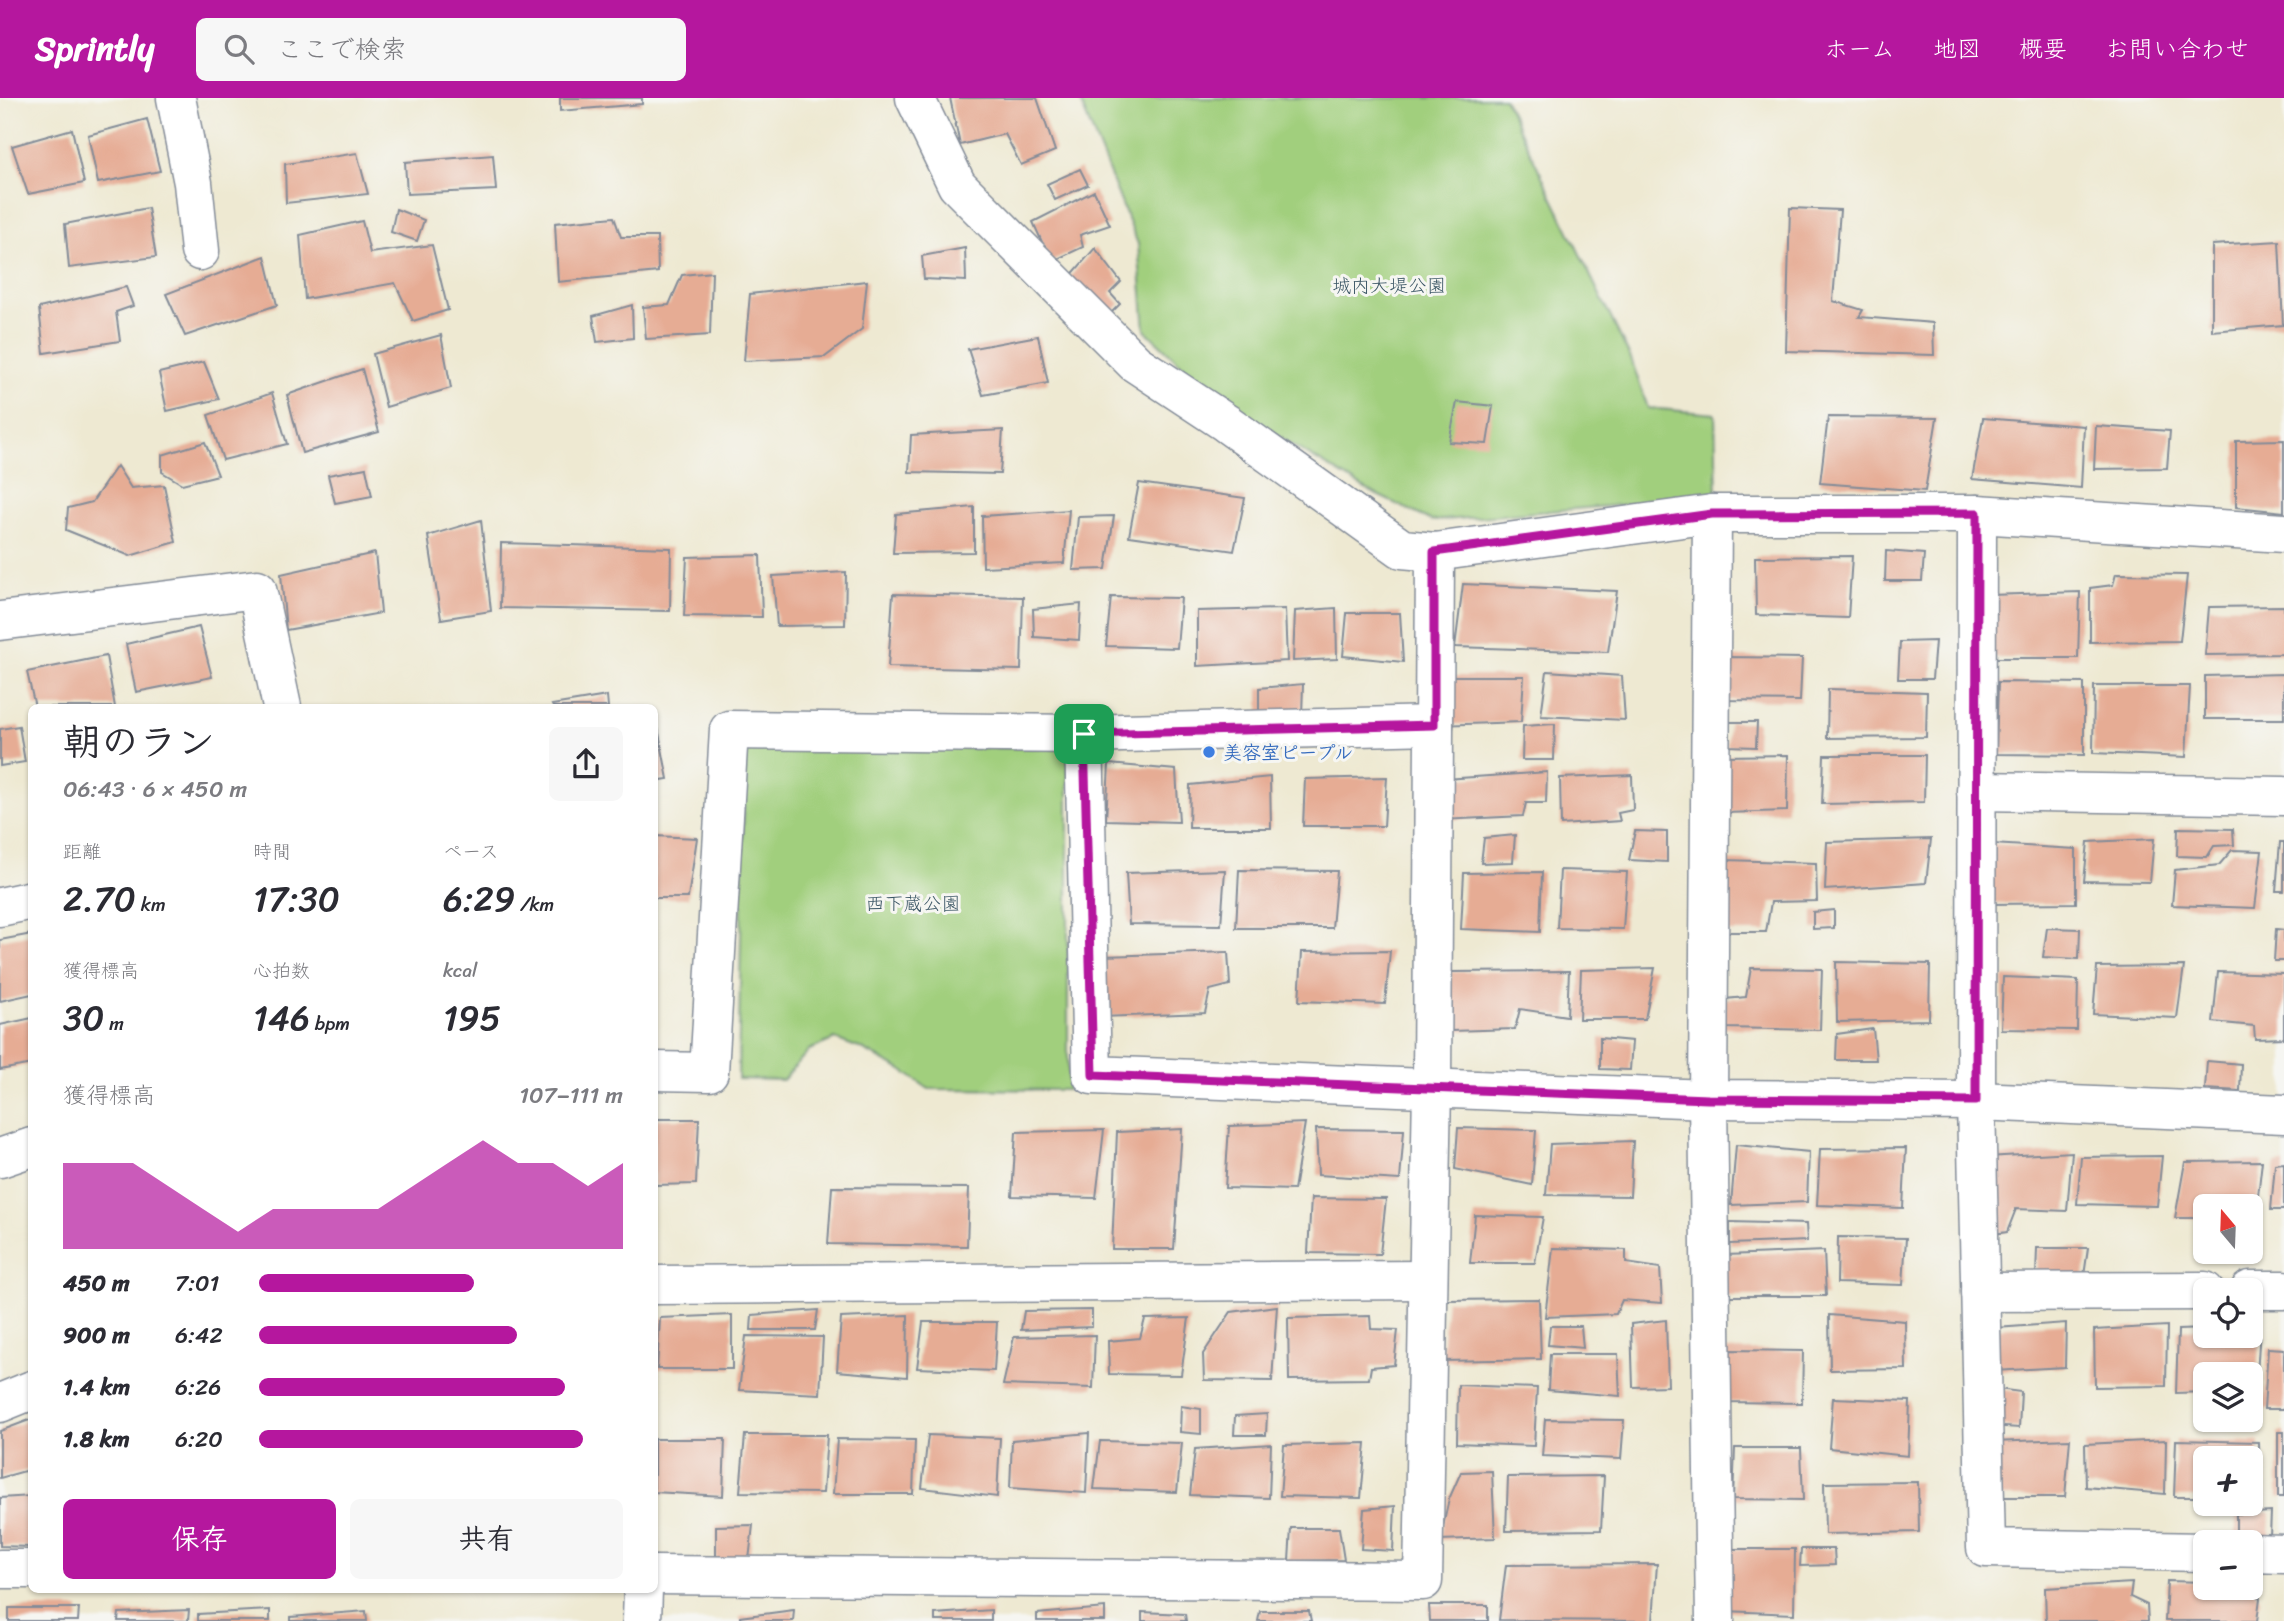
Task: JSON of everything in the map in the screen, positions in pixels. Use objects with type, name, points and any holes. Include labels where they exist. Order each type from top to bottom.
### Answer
[{"type":"street","points":[[176,98],[193,183],[200,251]]},
{"type":"street","points":[[915,98],[957,185],[1135,363],[1226,423],[1402,549],[1434,552],[1712,514],[1977,513],[2284,533]]},
{"type":"street","points":[[1977,513],[1976,1101],[1986,1548],[2193,1552]]},
{"type":"street","points":[[1712,514],[1708,1099],[1715,1621]]},
{"type":"street","points":[[658,1575],[1423,1581],[1432,1087],[1434,552]]},
{"type":"street","points":[[0,621],[257,589],[281,704]]},
{"type":"street","points":[[658,1071],[709,1072],[729,730],[1084,734],[1434,725]]},
{"type":"street","points":[[1084,734],[1093,1075],[1708,1099],[1976,1101],[2284,1114]]},
{"type":"street","points":[[1976,792],[2284,796]]},
{"type":"street","points":[[0,906],[28,901]]},
{"type":"street","points":[[0,1158],[28,1148]]},
{"type":"street","points":[[658,1285],[1428,1280]]},
{"type":"street","points":[[2263,1290],[2284,1290]]},
{"type":"street","points":[[1980,1292],[2193,1291]]},
{"type":"street","points":[[0,1403],[28,1392]]},
{"type":"street","points":[[2263,1553],[2284,1554]]},
{"type":"street","points":[[0,1569],[28,1569]]},
{"type":"street","points":[[642,1621],[643,1593]]},
{"type":"green space","name":"城内大堤公園","points":[[1079,98],[1504,98],[1631,359],[1648,408],[1715,414],[1717,497],[1432,521],[1369,491],[1254,422],[1190,373],[1145,330],[1138,244]]},
{"type":"green space","name":"西下蔵公園","points":[[745,747],[1068,748],[1068,1090],[929,1089],[900,1069],[862,1049],[835,1039],[809,1050],[783,1080],[738,1079]]},
{"type":"building","points":[[560,98],[642,98],[642,104],[560,111]]},
{"type":"building","points":[[950,98],[1037,98],[1055,151],[1021,165],[1005,134],[960,145]]},
{"type":"building","points":[[147,119],[160,171],[98,183],[88,135]]},
{"type":"building","points":[[72,129],[84,183],[28,194],[12,146]]},
{"type":"building","points":[[357,153],[368,194],[286,203],[285,164]]},
{"type":"building","points":[[493,155],[496,190],[407,194],[405,162]]},
{"type":"building","points":[[1080,169],[1088,185],[1055,200],[1047,184]]},
{"type":"building","points":[[1094,191],[1110,225],[1080,235],[1083,247],[1051,262],[1033,222]]},
{"type":"building","points":[[148,208],[156,257],[69,268],[65,224]]},
{"type":"building","points":[[1790,208],[1840,210],[1833,301],[1863,310],[1859,317],[1933,323],[1934,355],[1786,351]]},
{"type":"building","points":[[396,209],[424,220],[417,241],[391,232]]},
{"type":"building","points":[[614,217],[621,237],[657,237],[658,272],[558,282],[555,223]]},
{"type":"building","points":[[362,221],[370,253],[432,245],[448,310],[413,321],[395,283],[305,299],[300,235]]},
{"type":"building","points":[[2279,241],[2283,325],[2212,331],[2212,245]]},
{"type":"building","points":[[965,248],[966,281],[924,279],[922,256]]},
{"type":"building","points":[[1095,248],[1121,282],[1110,293],[1120,304],[1105,319],[1068,279]]},
{"type":"building","points":[[265,256],[277,305],[185,336],[166,294]]},
{"type":"building","points":[[712,272],[710,335],[646,339],[643,307],[669,305],[682,275]]},
{"type":"building","points":[[867,281],[862,329],[825,357],[744,361],[750,294]]},
{"type":"building","points":[[126,287],[133,306],[116,312],[120,341],[44,353],[39,308]]},
{"type":"building","points":[[632,305],[633,338],[597,342],[593,316]]},
{"type":"building","points":[[441,335],[451,388],[386,407],[373,354]]},
{"type":"building","points":[[1038,336],[1048,383],[983,395],[968,349]]},
{"type":"building","points":[[204,362],[219,399],[167,411],[159,373]]},
{"type":"building","points":[[362,369],[379,432],[302,453],[287,395]]},
{"type":"building","points":[[272,393],[287,444],[223,460],[208,415]]},
{"type":"building","points":[[1457,402],[1493,406],[1487,444],[1449,442]]},
{"type":"building","points":[[1828,417],[1937,418],[1925,491],[1820,483]]},
{"type":"building","points":[[1983,418],[2084,426],[2081,488],[1972,479]]},
{"type":"building","points":[[2096,426],[2170,431],[2167,468],[2094,469]]},
{"type":"building","points":[[1003,430],[1000,474],[909,472],[911,435]]},
{"type":"building","points":[[2284,440],[2284,512],[2236,507],[2236,441]]},
{"type":"building","points":[[205,442],[218,475],[182,484],[162,472],[162,455]]},
{"type":"building","points":[[117,466],[131,488],[164,485],[176,542],[130,556],[66,530],[68,508],[92,502]]},
{"type":"building","points":[[366,468],[372,496],[335,503],[328,475]]},
{"type":"building","points":[[1139,483],[1245,498],[1234,551],[1129,536]]},
{"type":"building","points":[[974,507],[974,552],[893,553],[896,514]]},
{"type":"building","points":[[1069,510],[1064,563],[983,567],[982,516]]},
{"type":"building","points":[[1114,516],[1106,569],[1073,570],[1078,517]]},
{"type":"building","points":[[481,520],[491,611],[441,619],[428,536]]},
{"type":"building","points":[[501,543],[671,548],[670,611],[500,608]]},
{"type":"building","points":[[1886,551],[1924,554],[1922,581],[1885,581]]},
{"type":"building","points":[[375,553],[381,613],[286,630],[281,574]]},
{"type":"building","points":[[760,555],[762,617],[684,616],[687,557]]},
{"type":"building","points":[[1852,556],[1848,618],[1756,615],[1755,557]]},
{"type":"building","points":[[846,572],[845,625],[777,626],[773,576]]},
{"type":"building","points":[[2116,574],[2187,575],[2180,641],[2090,642],[2090,588],[2113,585]]},
{"type":"building","points":[[1463,584],[1617,591],[1608,652],[1455,647]]},
{"type":"building","points":[[2080,592],[2078,658],[1989,658],[1990,595]]},
{"type":"building","points":[[893,594],[1023,597],[1021,670],[888,667]]},
{"type":"building","points":[[1111,597],[1181,598],[1177,648],[1106,646]]},
{"type":"building","points":[[1081,604],[1079,640],[1034,637],[1033,609]]},
{"type":"building","points":[[2284,606],[2284,654],[2205,655],[2209,607]]},
{"type":"building","points":[[1336,608],[1337,659],[1293,661],[1295,611]]},
{"type":"building","points":[[1285,609],[1287,661],[1197,666],[1197,611]]},
{"type":"building","points":[[1347,613],[1400,613],[1403,662],[1343,656]]},
{"type":"building","points":[[199,627],[212,677],[136,692],[126,644]]},
{"type":"building","points":[[1935,641],[1932,679],[1898,679],[1900,642]]},
{"type":"building","points":[[106,656],[114,704],[34,704],[27,672]]},
{"type":"building","points":[[1726,657],[1802,658],[1800,701],[1722,700]]},
{"type":"building","points":[[1547,671],[1622,676],[1625,720],[1541,716]]},
{"type":"building","points":[[2284,674],[2284,719],[2205,719],[2205,676]]},
{"type":"building","points":[[1443,676],[1524,676],[1521,722],[1439,725]]},
{"type":"building","points":[[1998,682],[2084,683],[2084,755],[1996,754]]},
{"type":"building","points":[[1303,684],[1302,716],[1259,719],[1259,688]]},
{"type":"building","points":[[2094,686],[2190,686],[2186,757],[2093,753]]},
{"type":"building","points":[[1828,689],[1927,692],[1926,737],[1827,738]]},
{"type":"building","points":[[607,696],[608,704],[558,704]]},
{"type":"building","points":[[1729,722],[1757,722],[1756,747],[1727,746]]},
{"type":"building","points":[[1555,724],[1554,760],[1522,760],[1523,726]]},
{"type":"building","points":[[19,726],[25,762],[0,766],[0,729]]},
{"type":"building","points":[[658,728],[668,779],[658,780]]},
{"type":"building","points":[[1788,755],[1787,811],[1725,813],[1725,756]]},
{"type":"building","points":[[1824,755],[1925,755],[1924,802],[1822,804]]},
{"type":"building","points":[[1109,764],[1176,770],[1179,822],[1106,820]]},
{"type":"building","points":[[1547,772],[1546,803],[1526,803],[1523,816],[1441,820],[1445,779]]},
{"type":"building","points":[[1632,775],[1633,810],[1618,813],[1620,821],[1561,825],[1560,778]]},
{"type":"building","points":[[1270,777],[1271,828],[1189,828],[1190,785]]},
{"type":"building","points":[[1387,777],[1384,826],[1303,826],[1305,779]]},
{"type":"building","points":[[2178,828],[2233,829],[2234,845],[2214,846],[2207,857],[2177,856]]},
{"type":"building","points":[[1635,831],[1667,832],[1667,862],[1629,860]]},
{"type":"building","points":[[1515,835],[1513,862],[1481,863],[1484,838]]},
{"type":"building","points":[[658,836],[697,838],[688,898],[658,898]]},
{"type":"building","points":[[1931,839],[1926,883],[1825,890],[1827,842]]},
{"type":"building","points":[[2154,839],[2150,882],[2084,881],[2088,842]]},
{"type":"building","points":[[2280,842],[2284,842],[2284,891],[2276,891]]},
{"type":"building","points":[[1992,844],[2076,849],[2076,903],[1989,904]]},
{"type":"building","points":[[2232,850],[2262,851],[2255,908],[2172,905],[2175,870],[2219,865]]},
{"type":"building","points":[[1726,860],[1816,863],[1817,901],[1771,902],[1766,932],[1724,932]]},
{"type":"building","points":[[1225,870],[1221,925],[1129,924],[1126,873]]},
{"type":"building","points":[[1239,870],[1337,871],[1332,928],[1236,928]]},
{"type":"building","points":[[1560,870],[1627,872],[1623,929],[1557,928]]},
{"type":"building","points":[[1542,872],[1540,932],[1461,929],[1464,873]]},
{"type":"building","points":[[1834,910],[1834,928],[1813,929],[1813,912]]},
{"type":"building","points":[[2047,928],[2080,929],[2079,959],[2043,957]]},
{"type":"building","points":[[2276,929],[2284,930],[2284,961],[2274,961]]},
{"type":"building","points":[[28,935],[28,995],[0,1001],[0,940]]},
{"type":"building","points":[[1390,951],[1385,1004],[1299,1001],[1302,952]]},
{"type":"building","points":[[1228,952],[1230,985],[1210,990],[1205,1013],[1101,1017],[1103,956]]},
{"type":"building","points":[[1836,962],[1930,964],[1929,1020],[1837,1022]]},
{"type":"building","points":[[2184,966],[2177,1018],[2093,1014],[2097,967]]},
{"type":"building","points":[[1655,968],[1645,1019],[1579,1019],[1581,970]]},
{"type":"building","points":[[1751,968],[1822,969],[1820,1030],[1723,1028],[1725,999],[1746,997]]},
{"type":"building","points":[[1569,971],[1567,1016],[1520,1009],[1515,1029],[1450,1031],[1451,972]]},
{"type":"building","points":[[2218,972],[2284,974],[2284,1038],[2255,1039],[2254,1026],[2213,1022]]},
{"type":"building","points":[[2003,977],[2078,980],[2077,1030],[2001,1029]]},
{"type":"building","points":[[28,1019],[28,1065],[0,1070],[0,1025]]},
{"type":"building","points":[[1873,1029],[1876,1060],[1836,1060],[1837,1034]]},
{"type":"building","points":[[1600,1038],[1632,1041],[1630,1070],[1600,1069]]},
{"type":"building","points":[[2207,1061],[2241,1064],[2240,1091],[2205,1089]]},
{"type":"building","points":[[658,1119],[699,1119],[696,1184],[658,1185]]},
{"type":"building","points":[[1305,1123],[1294,1190],[1225,1188],[1229,1126]]},
{"type":"building","points":[[1458,1128],[1536,1130],[1532,1185],[1455,1169]]},
{"type":"building","points":[[1182,1129],[1174,1249],[1112,1249],[1117,1132]]},
{"type":"building","points":[[1316,1129],[1404,1130],[1400,1180],[1318,1175]]},
{"type":"building","points":[[1104,1130],[1096,1198],[1012,1196],[1016,1132]]},
{"type":"building","points":[[1633,1141],[1630,1196],[1546,1195],[1550,1144]]},
{"type":"building","points":[[1736,1145],[1809,1152],[1807,1202],[1731,1205]]},
{"type":"building","points":[[1906,1148],[1903,1208],[1817,1205],[1820,1149]]},
{"type":"building","points":[[2072,1152],[2067,1211],[2016,1209],[2007,1232],[1987,1235],[1987,1157]]},
{"type":"building","points":[[2162,1156],[2157,1206],[2077,1204],[2081,1157]]},
{"type":"building","points":[[2262,1161],[2258,1194],[2193,1194],[2193,1218],[2175,1218],[2185,1162]]},
{"type":"building","points":[[2284,1163],[2284,1210],[2271,1210],[2275,1164]]},
{"type":"building","points":[[832,1187],[969,1188],[967,1246],[828,1244]]},
{"type":"building","points":[[1311,1198],[1386,1199],[1380,1254],[1308,1253]]},
{"type":"building","points":[[1475,1215],[1543,1217],[1535,1263],[1470,1263]]},
{"type":"building","points":[[1730,1222],[1806,1224],[1807,1241],[1730,1244]]},
{"type":"building","points":[[1838,1237],[1906,1238],[1903,1285],[1837,1283]]},
{"type":"building","points":[[1553,1248],[1626,1250],[1626,1263],[1660,1268],[1662,1303],[1622,1300],[1616,1314],[1545,1317]]},
{"type":"building","points":[[2037,1248],[2088,1248],[2084,1276],[2036,1276]]},
{"type":"building","points":[[1824,1251],[1826,1296],[1725,1296],[1726,1255]]},
{"type":"building","points":[[1539,1299],[1541,1359],[1441,1361],[1447,1300]]},
{"type":"building","points":[[1277,1306],[1272,1381],[1204,1380],[1203,1354],[1231,1312]]},
{"type":"building","points":[[818,1310],[815,1330],[751,1330],[752,1315]]},
{"type":"building","points":[[1092,1310],[1092,1327],[1021,1330],[1024,1311]]},
{"type":"building","points":[[732,1315],[732,1369],[658,1369],[660,1318]]},
{"type":"building","points":[[908,1315],[907,1377],[837,1371],[841,1318]]},
{"type":"building","points":[[1829,1315],[1905,1321],[1906,1369],[1830,1370]]},
{"type":"building","points":[[1370,1316],[1371,1329],[1398,1330],[1394,1365],[1371,1367],[1369,1379],[1289,1380],[1288,1318]]},
{"type":"building","points":[[1189,1318],[1181,1375],[1109,1374],[1108,1341],[1140,1338],[1145,1319]]},
{"type":"building","points":[[1666,1320],[1668,1386],[1633,1387],[1631,1324]]},
{"type":"building","points":[[923,1322],[997,1322],[994,1371],[917,1368]]},
{"type":"building","points":[[2066,1323],[2065,1367],[1994,1371],[1996,1328]]},
{"type":"building","points":[[1550,1326],[1581,1326],[1583,1348],[1548,1345]]},
{"type":"building","points":[[2167,1326],[2166,1386],[2095,1387],[2094,1330]]},
{"type":"building","points":[[2193,1329],[2193,1348],[2259,1348],[2258,1362],[2193,1362],[2193,1392],[2176,1393],[2178,1330]]},
{"type":"building","points":[[1095,1335],[1093,1388],[1003,1385],[1014,1337]]},
{"type":"building","points":[[746,1336],[823,1337],[820,1394],[739,1390]]},
{"type":"building","points":[[2268,1348],[2284,1349],[2284,1409],[2264,1409]]},
{"type":"building","points":[[1726,1350],[1803,1351],[1802,1403],[1720,1402]]},
{"type":"building","points":[[1550,1354],[1618,1354],[1620,1396],[1548,1390]]},
{"type":"building","points":[[1458,1385],[1537,1388],[1534,1446],[1457,1443]]},
{"type":"building","points":[[1990,1388],[2021,1392],[2019,1428],[1990,1426]]},
{"type":"building","points":[[1833,1398],[1910,1401],[1908,1456],[1829,1448]]},
{"type":"building","points":[[1181,1406],[1201,1409],[1201,1434],[1180,1432]]},
{"type":"building","points":[[1267,1414],[1266,1435],[1234,1435],[1235,1416]]},
{"type":"building","points":[[1545,1419],[1624,1420],[1621,1459],[1542,1456]]},
{"type":"building","points":[[28,1420],[28,1470],[0,1478],[0,1431]]},
{"type":"building","points":[[2278,1432],[2284,1432],[2284,1497],[2278,1497]]},
{"type":"building","points":[[1089,1433],[1086,1493],[1010,1488],[1012,1440]]},
{"type":"building","points":[[745,1435],[827,1435],[823,1493],[740,1492]]},
{"type":"building","points":[[928,1435],[1000,1438],[997,1497],[922,1488]]},
{"type":"building","points":[[658,1439],[725,1439],[723,1496],[658,1492]]},
{"type":"building","points":[[837,1439],[915,1440],[913,1494],[833,1494]]},
{"type":"building","points":[[2070,1439],[2065,1497],[1996,1497],[1994,1442]]},
{"type":"building","points":[[2166,1440],[2165,1494],[2086,1487],[2085,1444]]},
{"type":"building","points":[[2176,1440],[2259,1442],[2259,1446],[2193,1446],[2193,1497],[2174,1497]]},
{"type":"building","points":[[1100,1441],[1182,1443],[1177,1492],[1094,1489]]},
{"type":"building","points":[[1366,1443],[1361,1498],[1280,1496],[1284,1445]]},
{"type":"building","points":[[1271,1444],[1269,1498],[1190,1495],[1195,1449]]},
{"type":"building","points":[[1735,1448],[1801,1448],[1803,1500],[1733,1499]]},
{"type":"building","points":[[1492,1471],[1495,1538],[1440,1540],[1449,1499],[1461,1472]]},
{"type":"building","points":[[1604,1476],[1601,1530],[1506,1531],[1508,1477]]},
{"type":"building","points":[[1918,1482],[1919,1532],[1825,1534],[1824,1483]]},
{"type":"building","points":[[28,1496],[28,1547],[0,1546],[0,1498]]},
{"type":"building","points":[[1395,1506],[1393,1551],[1361,1549],[1364,1509]]},
{"type":"building","points":[[2263,1512],[2271,1512],[2270,1536],[2263,1536],[2263,1530],[2236,1530],[2236,1516],[2263,1516]]},
{"type":"building","points":[[753,1525],[749,1560],[716,1561],[716,1526]]},
{"type":"building","points":[[1291,1528],[1339,1528],[1344,1560],[1289,1561]]},
{"type":"building","points":[[1729,1549],[1795,1549],[1794,1614],[1726,1611]]},
{"type":"building","points":[[1801,1549],[1834,1549],[1835,1565],[1800,1566]]},
{"type":"building","points":[[1657,1564],[1653,1621],[1499,1620],[1506,1565]]},
{"type":"building","points":[[2167,1581],[2193,1582],[2193,1600],[2260,1600],[2257,1621],[2165,1621]]},
{"type":"building","points":[[2132,1583],[2130,1597],[2147,1605],[2148,1621],[2046,1621],[2045,1588]]},
{"type":"building","points":[[1429,1605],[1488,1605],[1488,1621],[1430,1621]]},
{"type":"building","points":[[9,1608],[79,1608],[78,1621],[9,1621]]},
{"type":"building","points":[[1105,1608],[1105,1621],[1037,1621],[1037,1614]]},
{"type":"building","points":[[189,1610],[188,1621],[118,1621],[119,1613]]},
{"type":"building","points":[[270,1610],[270,1621],[198,1621],[198,1614]]},
{"type":"building","points":[[794,1610],[793,1621],[740,1621],[740,1617]]},
{"type":"building","points":[[991,1610],[991,1621],[935,1621],[935,1614]]},
{"type":"building","points":[[366,1611],[367,1621],[291,1621],[291,1617]]},
{"type":"building","points":[[1260,1611],[1309,1611],[1311,1621],[1258,1621]]},
{"type":"building","points":[[1142,1612],[1185,1614],[1186,1621],[1142,1621]]},
{"type":"place","name":"美容室ピープル","points":[[1209,752]]},
{"type":"route","points":[[1977,513],[1976,1101],[1708,1099],[1093,1075],[1084,734],[1434,725],[1434,552],[1712,514],[1977,513]]}]
